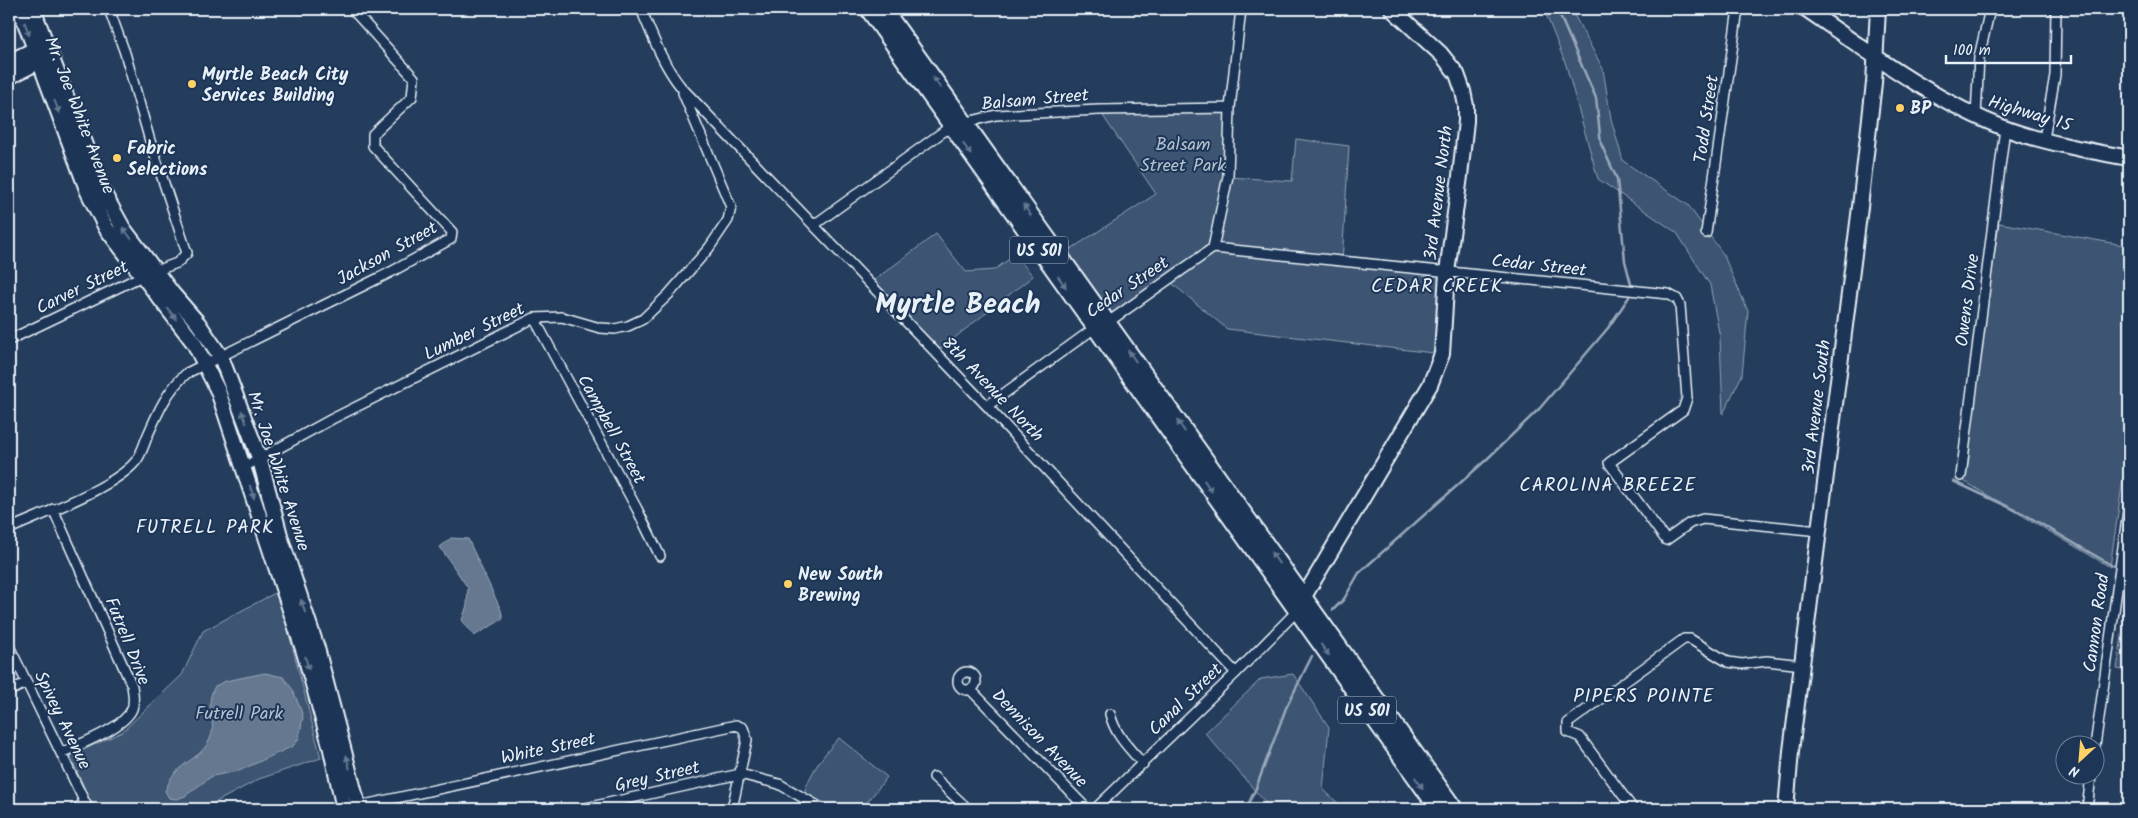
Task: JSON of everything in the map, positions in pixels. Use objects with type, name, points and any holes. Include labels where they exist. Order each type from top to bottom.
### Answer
[{"type":"main road","name":"Mr. Joe White Avenue","points":[[20,9],[43,52],[102,190],[122,228],[157,271],[172,294],[198,323],[221,357],[260,460],[281,539],[318,654],[359,808]]},
{"type":"main road","name":"Mr. Joe White Avenue","points":[[33,9],[43,52],[88,192],[106,228],[194,343],[218,391],[304,652],[330,745],[344,809]]},
{"type":"main road","name":"US 501","points":[[868,9],[958,124],[1103,326],[1300,604],[1438,809]]},
{"type":"main road","name":"US 501","points":[[884,9],[958,124]]},
{"type":"main road","name":"3rd Avenue North","points":[[1300,604],[1430,385],[1442,354],[1447,272],[1466,121],[1463,91],[1457,74],[1441,54],[1392,9]]},
{"type":"main road","name":"Highway 15","points":[[1806,9],[1904,75],[1976,116],[2005,128],[2044,139],[2129,158]]},
{"type":"main road","name":"3rd Avenue South","points":[[1786,809],[1802,665],[1860,207],[1874,83],[1878,9]]},
{"type":"main road","points":[[9,62],[43,52]]},
{"type":"main road","points":[[9,77],[43,52]]},
{"type":"main road","name":"US 501","points":[[1300,604],[1455,809]]},
{"type":"street","name":"Carver Street","points":[[9,340],[142,276],[184,259],[187,253],[150,141],[125,53],[108,9]]},
{"type":"street","name":"Jackson Street","points":[[9,529],[111,482],[128,469],[139,456],[164,401],[175,383],[187,373],[392,272],[452,239],[452,232],[373,146],[373,134],[412,97],[414,78],[352,9]]},
{"type":"street","name":"8th Avenue North","points":[[641,9],[657,46],[681,87],[987,406],[1236,673]]},
{"type":"street","points":[[1213,248],[1228,176],[1230,108],[1241,9]]},
{"type":"street","name":"Todd Street","points":[[1706,233],[1738,9]]},
{"type":"street","points":[[1976,116],[1979,57],[1990,9]]},
{"type":"street","points":[[2044,139],[2055,75],[2056,9]]},
{"type":"street","name":"Lumber Street","points":[[244,468],[332,418],[534,318],[562,317],[600,328],[615,329],[628,326],[643,319],[669,294],[709,248],[728,220],[731,207],[681,87]]},
{"type":"street","name":"Balsam Street","points":[[814,225],[958,124],[996,115],[1099,110],[1230,108]]},
{"type":"street","name":"Owens Drive","points":[[1960,476],[2005,128]]},
{"type":"street","name":"Cedar Street","points":[[987,406],[1089,332],[1103,326],[1213,248],[1668,294],[1677,299],[1680,305],[1687,398],[1683,410],[1609,463],[1666,540],[1684,527],[1703,519],[1819,530]]},
{"type":"street","name":"Campbell Street","points":[[534,318],[637,509],[660,556]]},
{"type":"street","name":"Cannon Road","points":[[2096,736],[2129,504]]},
{"type":"street","name":"Futrell Drive","points":[[53,509],[132,686],[134,698],[133,708],[120,724],[61,753]]},
{"type":"street","name":"Canal Street","points":[[1095,809],[1236,673],[1300,604]]},
{"type":"street","points":[[1633,809],[1580,738],[1568,732],[1568,722],[1684,639],[1690,639],[1728,662],[1742,664],[1767,661],[1802,665]]},
{"type":"street","name":"Spivey Avenue","points":[[9,646],[87,807]]},
{"type":"street","points":[[9,691],[26,683]]},
{"type":"street","name":"Dennison Avenue","points":[[970,689],[1087,809]]},
{"type":"street","points":[[1110,714],[1113,728],[1124,744],[1143,764]]},
{"type":"street","name":"White Street","points":[[359,808],[723,726],[736,725],[743,728],[747,740],[740,774]]},
{"type":"street","points":[[732,809],[740,774],[779,784],[824,809]]},
{"type":"street","name":"Grey Street","points":[[581,809],[740,774]]},
{"type":"street","points":[[934,777],[968,809]]},
{"type":"street","points":[[2087,809],[2090,786]]},
{"type":"street","points":[[74,809],[87,807]]},
{"type":"green space","points":[[1544,9],[1571,9],[1603,69],[1611,119],[1623,161],[1688,205],[1723,254],[1748,311],[1742,375],[1723,414],[1720,338],[1710,285],[1677,233],[1598,179],[1566,65]]},
{"type":"green space","name":"Balsam Street Park","points":[[1230,108],[1228,177],[1292,181],[1296,139],[1349,146],[1342,262],[1447,272],[1442,354],[1227,329],[1168,280],[1109,322],[1060,256],[1156,194],[1099,110]]},
{"type":"green space","points":[[1999,223],[2129,246],[2129,438],[2110,567],[1962,480]]},
{"type":"green space","points":[[936,234],[966,272],[994,270],[1015,255],[1033,276],[934,354],[869,284]]},
{"type":"green space","points":[[2129,589],[2129,671],[2117,669]]},
{"type":"green space","name":"Futrell Park","points":[[275,593],[284,614],[321,758],[259,779],[203,809],[94,809],[70,756],[122,732],[182,675],[203,631]]},
{"type":"green space","points":[[1293,674],[1329,727],[1323,789],[1344,809],[1271,809],[1205,733],[1261,679]]},
{"type":"green space","points":[[839,738],[887,777],[862,809],[799,809],[814,771],[824,755]]},
{"type":"shaded area","points":[[451,538],[468,539],[501,610],[503,619],[474,636],[462,620],[467,605],[468,588],[440,547]]},
{"type":"shaded area","points":[[265,673],[283,677],[293,690],[303,716],[299,738],[293,746],[239,771],[212,776],[185,796],[177,799],[169,798],[165,791],[173,776],[178,769],[203,750],[210,739],[212,726],[210,701],[215,686],[226,681]]},
{"type":"waterway","points":[[1557,9],[1596,98],[1601,144],[1617,179],[1625,261],[1631,284]]},
{"type":"waterway","points":[[1333,610],[1344,599],[1359,573],[1486,460],[1540,408],[1608,328],[1629,297]]},
{"type":"waterway","points":[[1953,481],[2024,514],[2113,566]]},
{"type":"waterway","points":[[1246,809],[1256,788],[1286,708],[1312,656]]},
{"type":"place","name":"Myrtle Beach City Services Building","points":[[192,84]]},
{"type":"place","name":"BP","points":[[1900,108]]},
{"type":"place","name":"Fabric Selections","points":[[117,158]]},
{"type":"place","name":"New South Brewing","points":[[788,584]]},
{"type":"district","name":"CEDAR CREEK","points":[[1437,285]]},
{"type":"district","name":"Myrtle Beach","points":[[958,303]]},
{"type":"district","name":"CAROLINA BREEZE","points":[[1608,484]]},
{"type":"district","name":"FUTRELL PARK","points":[[205,526]]},
{"type":"district","name":"PIPERS POINTE","points":[[1644,695]]}]
